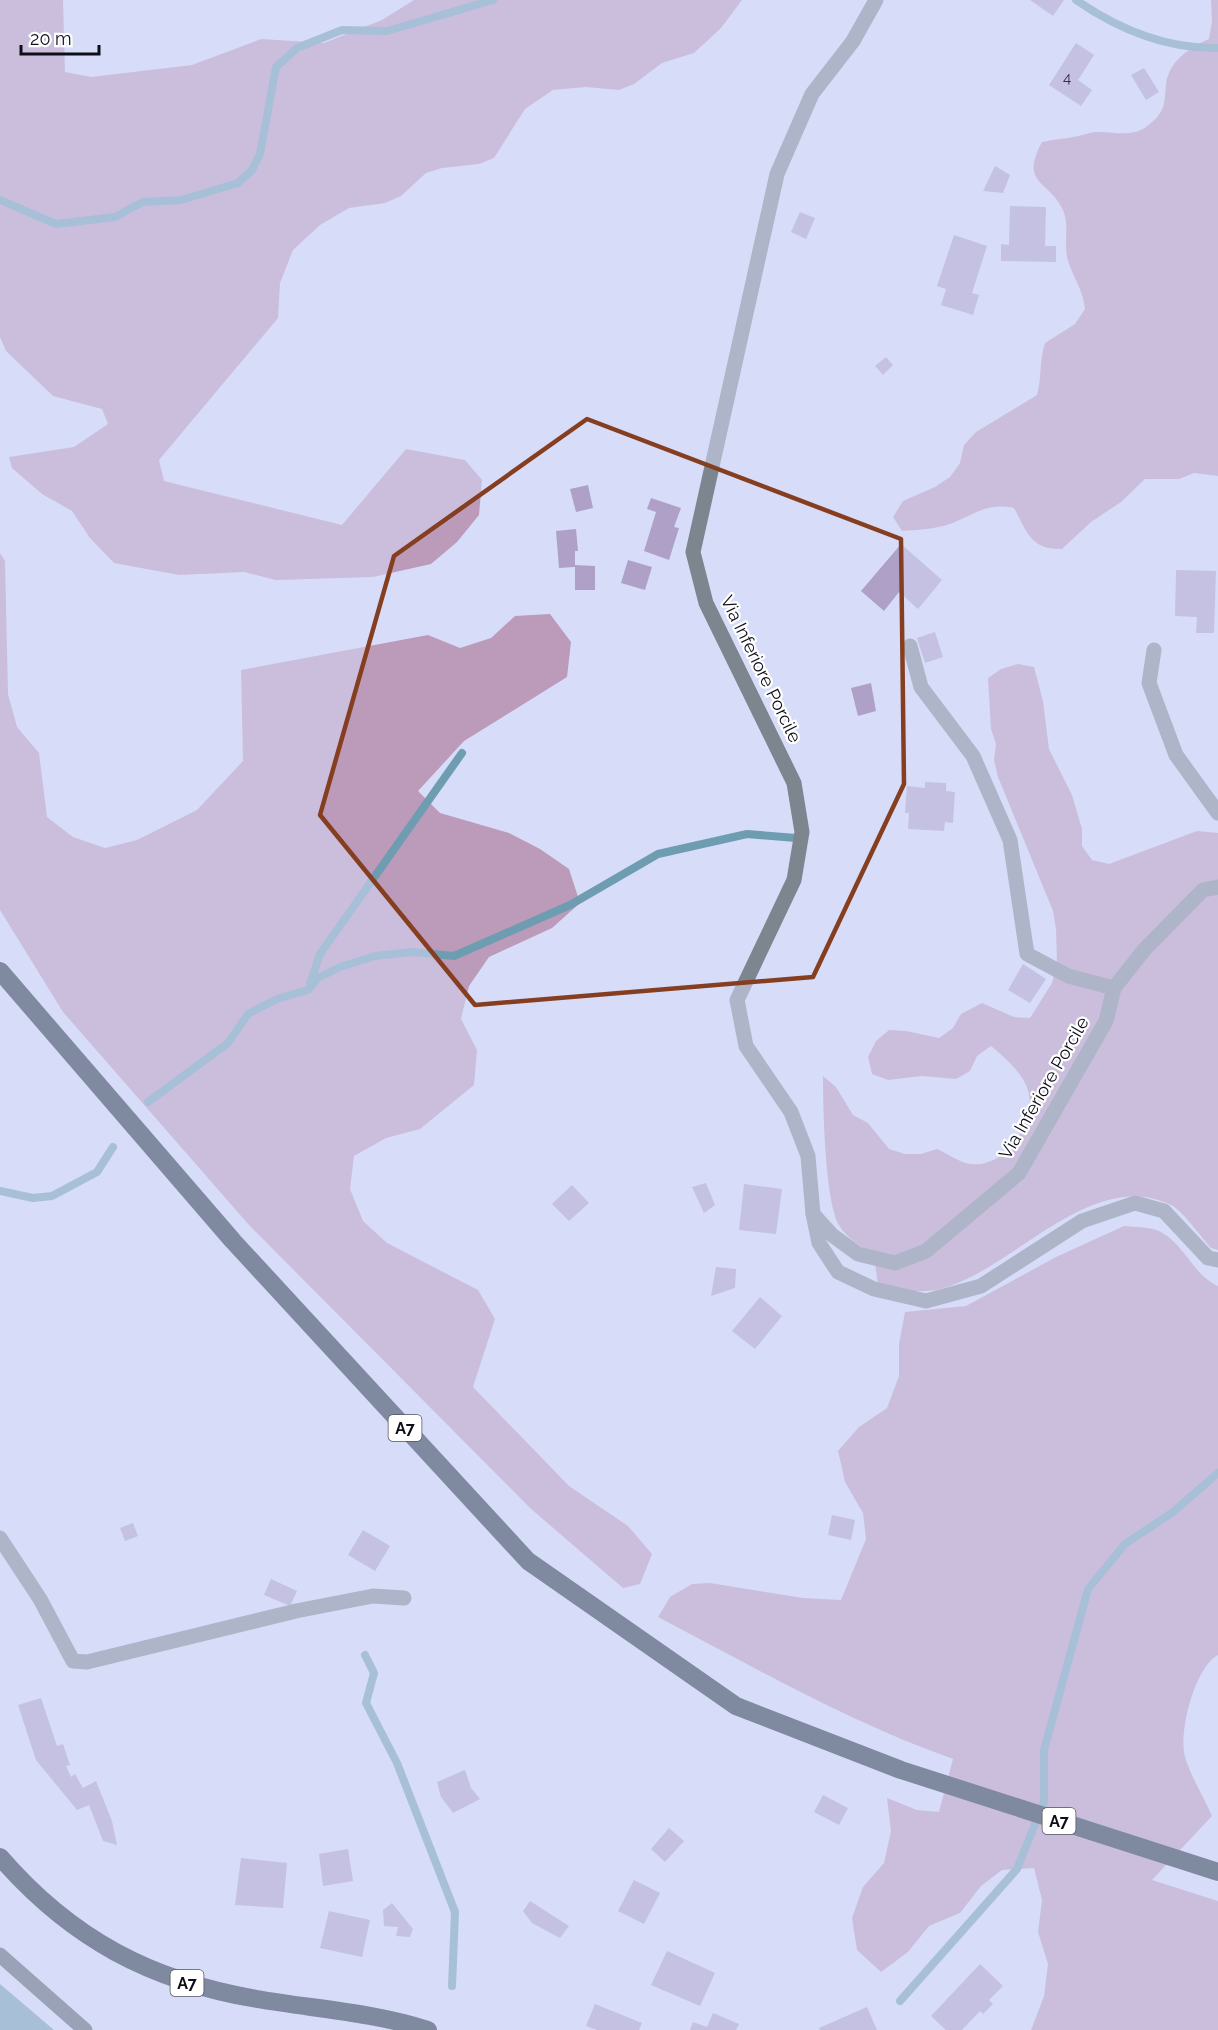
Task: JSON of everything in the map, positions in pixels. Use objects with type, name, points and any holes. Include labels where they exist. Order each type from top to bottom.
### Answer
[{"type":"highway","name":"A7","points":[[0,971],[233,1240],[528,1561],[736,1706],[901,1770],[1218,1872]]},
{"type":"highway","name":"A7","points":[[0,1857],[41,1901],[84,1936],[114,1953],[159,1973],[217,1991],[338,2009],[428,2030]]},
{"type":"main road","points":[[0,1955],[85,2030]]},
{"type":"street","name":"Via Inferiore Porcile","points":[[876,0],[853,41],[812,94],[777,174],[693,552],[706,603],[794,783],[802,832],[794,880],[737,1000],[746,1046],[791,1112],[808,1156],[813,1214],[819,1243],[838,1272],[874,1290],[926,1301],[981,1286],[1082,1221],[1135,1203],[1164,1211],[1208,1258],[1218,1260]]},
{"type":"street","points":[[910,646],[921,687],[973,756],[1010,840],[1027,954],[1068,976],[1114,988]]},
{"type":"street","points":[[1154,650],[1149,683],[1176,755],[1218,813]]},
{"type":"street","name":"Via Inferiore Porcile","points":[[813,1214],[832,1235],[858,1254],[895,1263],[926,1251],[1019,1173],[1106,1021],[1114,988],[1144,950],[1203,890],[1218,887]]},
{"type":"street","points":[[0,1538],[40,1599],[73,1661],[87,1662],[296,1611],[373,1596],[404,1598]]},
{"type":"highlighted area","points":[[587,419],[901,539],[904,784],[813,977],[475,1005],[320,815],[394,556]]},
{"type":"shaded area","points":[[0,0],[63,0],[65,72],[91,77],[192,65],[261,39],[324,43],[382,20],[414,0],[742,0],[721,28],[694,53],[662,63],[634,84],[619,90],[586,87],[553,90],[525,109],[494,158],[479,164],[442,168],[426,173],[401,196],[385,203],[349,208],[320,225],[293,250],[280,283],[278,318],[159,460],[164,481],[342,525],[406,449],[465,460],[482,480],[479,515],[457,542],[431,564],[373,577],[276,580],[244,572],[179,575],[114,563],[90,538],[72,511],[42,494],[12,468],[9,457],[74,447],[108,424],[102,409],[53,396],[6,351],[0,337]]},
{"type":"shaded area","points":[[1211,0],[1218,0],[1218,476],[1194,473],[1179,479],[1145,479],[1121,502],[1091,522],[1062,549],[1043,546],[1031,538],[1014,508],[988,508],[944,526],[902,531],[893,517],[903,501],[935,487],[950,477],[960,463],[964,445],[976,432],[1037,395],[1045,343],[1075,324],[1085,309],[1068,261],[1066,222],[1063,210],[1035,175],[1036,156],[1042,142],[1094,132],[1134,132],[1153,122],[1163,108],[1171,68],[1188,51],[1209,39],[1212,21]]},
{"type":"shaded area","points":[[0,553],[5,561],[8,694],[17,727],[39,753],[47,817],[73,837],[105,848],[137,840],[197,810],[243,761],[241,670],[428,635],[460,648],[491,638],[515,616],[550,614],[571,642],[567,677],[464,741],[418,791],[440,813],[509,833],[540,849],[569,869],[580,903],[552,928],[489,957],[469,986],[461,1019],[477,1050],[474,1085],[420,1129],[386,1138],[354,1156],[350,1189],[363,1221],[387,1243],[478,1290],[495,1319],[473,1387],[569,1486],[628,1526],[652,1554],[640,1584],[623,1588],[530,1508],[249,1225],[63,1012],[0,910]]},
{"type":"shaded area","points":[[1018,664],[1034,667],[1043,701],[1049,749],[1072,795],[1082,829],[1082,846],[1092,860],[1109,864],[1197,831],[1218,833],[1218,1250],[1211,1248],[1186,1218],[1171,1205],[1142,1197],[1114,1199],[1085,1208],[976,1274],[950,1286],[923,1291],[905,1291],[878,1286],[874,1255],[846,1234],[834,1213],[826,1153],[823,1076],[836,1087],[853,1115],[868,1123],[889,1149],[905,1154],[921,1154],[937,1149],[966,1163],[984,1163],[997,1158],[1009,1148],[1018,1137],[1029,1109],[1029,1095],[1022,1078],[1010,1063],[991,1046],[977,1056],[970,1071],[956,1079],[922,1076],[888,1080],[872,1074],[868,1057],[876,1041],[889,1030],[939,1038],[953,1028],[961,1014],[982,1003],[1014,1017],[1030,1018],[1052,983],[1057,964],[1053,911],[998,777],[994,760],[996,744],[991,729],[988,678],[1001,669]]},
{"type":"shaded area","points":[[1124,1226],[1148,1228],[1161,1232],[1177,1244],[1202,1275],[1218,1286],[1218,1655],[1202,1672],[1190,1701],[1183,1746],[1194,1779],[1212,1816],[1152,1880],[1218,1901],[1218,2030],[1031,2030],[1044,1996],[1048,1964],[1038,1932],[1042,1900],[1034,1868],[1002,1870],[981,1886],[960,1913],[929,1926],[908,1952],[881,1972],[857,1950],[852,1918],[863,1887],[884,1863],[891,1831],[887,1798],[917,1810],[939,1812],[953,1759],[877,1729],[658,1617],[670,1597],[692,1584],[710,1583],[803,1598],[841,1600],[866,1539],[863,1513],[845,1482],[838,1451],[859,1427],[887,1408],[899,1376],[899,1344],[905,1312],[966,1306],[1056,1257]]},
{"type":"water","points":[[0,1984],[54,2030],[0,2030]]},
{"type":"building","points":[[1030,0],[1064,0],[1053,16]]},
{"type":"building","points":[[1076,43],[1094,55],[1078,80],[1092,90],[1081,106],[1049,85]]},
{"type":"building","points":[[1144,68],[1159,92],[1146,100],[1131,75]]},
{"type":"building","points":[[995,166],[1010,175],[1003,193],[983,191]]},
{"type":"building","points":[[1010,206],[1046,207],[1045,246],[1056,246],[1056,262],[1001,261],[1001,244],[1009,245]]},
{"type":"building","points":[[800,212],[815,218],[806,239],[791,232]]},
{"type":"building","points":[[954,235],[987,246],[972,293],[979,295],[973,315],[941,305],[946,289],[937,286]]},
{"type":"building","points":[[886,357],[893,365],[883,375],[875,366]]},
{"type":"building","points":[[588,485],[593,508],[576,512],[570,489]]},
{"type":"building","points":[[651,498],[681,508],[674,527],[679,528],[669,560],[644,551],[656,512],[647,509]]},
{"type":"building","points":[[576,529],[578,551],[575,551],[575,565],[595,566],[595,590],[575,590],[575,567],[559,568],[556,531]]},
{"type":"building","points":[[901,544],[942,580],[918,609],[899,592],[884,611],[861,591]]},
{"type":"building","points":[[628,560],[652,567],[645,590],[621,583]]},
{"type":"building","points":[[1176,570],[1216,571],[1214,633],[1196,633],[1197,617],[1175,616]]},
{"type":"building","points":[[935,632],[943,657],[925,663],[917,638]]},
{"type":"building","points":[[871,683],[876,711],[858,716],[851,688]]},
{"type":"building","points":[[925,782],[946,783],[946,791],[955,792],[953,823],[945,822],[944,831],[908,829],[909,813],[905,813],[907,786],[925,788]]},
{"type":"building","points":[[1023,964],[1046,979],[1030,1003],[1008,990]]},
{"type":"building","points":[[706,1183],[715,1205],[704,1213],[692,1187]]},
{"type":"building","points":[[744,1184],[782,1189],[776,1234],[739,1230]]},
{"type":"building","points":[[572,1185],[589,1203],[569,1221],[552,1204]]},
{"type":"building","points":[[716,1267],[736,1269],[735,1288],[711,1296]]},
{"type":"building","points":[[760,1297],[782,1316],[755,1349],[732,1331]]},
{"type":"building","points":[[832,1515],[855,1520],[851,1540],[828,1535]]},
{"type":"building","points":[[133,1523],[138,1536],[125,1541],[120,1528]]},
{"type":"building","points":[[363,1530],[390,1546],[375,1571],[348,1555]]},
{"type":"building","points":[[271,1579],[297,1591],[290,1606],[264,1595]]},
{"type":"building","points":[[41,1698],[57,1746],[63,1744],[70,1765],[66,1766],[71,1777],[75,1774],[83,1788],[96,1781],[112,1821],[117,1845],[103,1841],[89,1805],[77,1810],[36,1760],[18,1705]]},
{"type":"building","points":[[465,1770],[471,1788],[480,1799],[453,1813],[441,1797],[437,1782]]},
{"type":"building","points":[[823,1795],[848,1808],[839,1825],[814,1812]]},
{"type":"building","points":[[669,1828],[684,1841],[665,1862],[651,1849]]},
{"type":"building","points":[[348,1849],[353,1881],[323,1886],[319,1854]]},
{"type":"building","points":[[241,1858],[287,1863],[283,1908],[235,1905]]},
{"type":"building","points":[[634,1880],[660,1893],[644,1924],[618,1911]]},
{"type":"building","points":[[530,1901],[569,1926],[560,1938],[532,1923],[523,1911]]},
{"type":"building","points":[[392,1903],[413,1929],[410,1937],[396,1936],[398,1927],[384,1926],[383,1910]]},
{"type":"building","points":[[329,1911],[370,1920],[362,1957],[320,1948]]},
{"type":"building","points":[[667,1951],[715,1973],[700,2006],[651,1985]]},
{"type":"building","points":[[980,1964],[1003,1986],[989,2000],[993,2004],[983,2014],[980,2011],[962,2030],[946,2030],[931,2016]]},
{"type":"building","points":[[595,2004],[642,2023],[639,2030],[597,2030],[586,2026]]},
{"type":"building","points":[[867,2007],[877,2030],[820,2030],[819,2028]]},
{"type":"building","points":[[713,2013],[739,2024],[736,2030],[690,2030],[693,2022],[707,2027]]},
{"type":"waterway","points":[[0,200],[56,224],[115,217],[143,202],[181,200],[238,183],[252,170],[260,154],[276,67],[297,48],[342,30],[387,31],[493,0]]},
{"type":"waterway","points":[[1076,0],[1109,20],[1143,35],[1180,45],[1218,48]]},
{"type":"waterway","points":[[310,984],[320,954],[462,753]]},
{"type":"waterway","points":[[148,1102],[228,1043],[248,1014],[277,999],[308,990],[318,978],[340,967],[375,956],[412,952],[454,956],[570,905],[658,854],[747,834],[796,838]]},
{"type":"waterway","points":[[0,1191],[33,1198],[52,1196],[97,1172],[113,1147]]},
{"type":"waterway","points":[[900,2001],[1017,1869],[1044,1802],[1044,1750],[1088,1589],[1125,1544],[1173,1512],[1218,1473]]},
{"type":"waterway","points":[[365,1655],[374,1673],[366,1703],[397,1763],[455,1912],[452,1986]]}]
